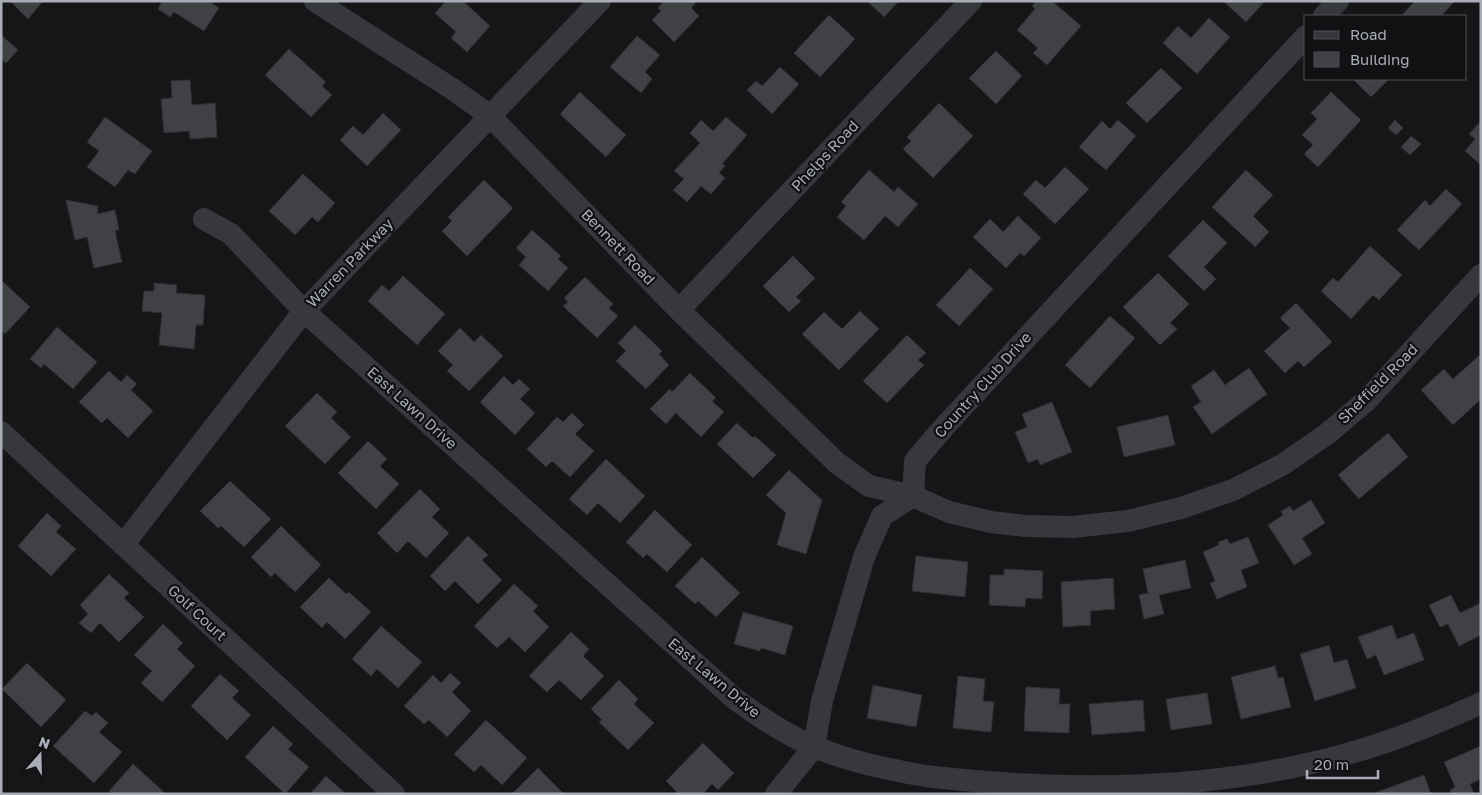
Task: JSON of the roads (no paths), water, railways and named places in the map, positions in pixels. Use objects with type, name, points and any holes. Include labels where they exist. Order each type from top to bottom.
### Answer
[{"type":"street","name":"Bennett Road","points":[[315,1],[490,115],[679,310],[837,463],[868,486],[913,496]]},
{"type":"street","name":"Warren Parkway","points":[[123,545],[304,311],[600,1]]},
{"type":"street","name":"Phelps Road","points":[[679,310],[971,1]]},
{"type":"street","points":[[1325,15],[1338,1]]},
{"type":"street","name":"Country Club Drive","points":[[913,496],[915,461],[938,434],[1304,38]]},
{"type":"street","name":"East Lawn Drive","points":[[204,218],[231,234],[304,311],[735,699],[772,725],[814,747],[838,756],[887,769],[964,783],[1026,790],[1088,792],[1245,787],[1396,739],[1481,703]]},
{"type":"street","name":"Sheffield Road","points":[[913,496],[949,512],[991,522],[1026,526],[1074,527],[1128,521],[1181,508],[1233,490],[1282,464],[1327,434],[1360,405],[1481,276]]},
{"type":"street","name":"Golf Court","points":[[1,432],[394,794]]},
{"type":"street","points":[[776,794],[814,747],[822,701],[864,557],[882,516],[913,496]]}]
